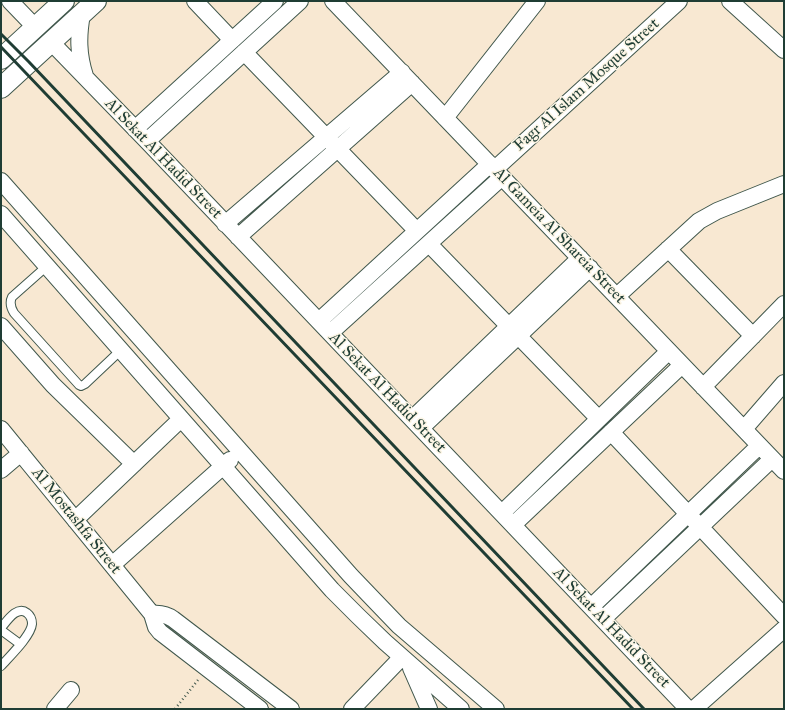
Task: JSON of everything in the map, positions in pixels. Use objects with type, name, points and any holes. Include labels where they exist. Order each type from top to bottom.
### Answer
[{"type":"street","points":[[10,1],[36,28]]},
{"type":"street","points":[[1,59],[64,1]]},
{"type":"street","points":[[195,1],[326,137],[415,233],[432,242],[609,434],[700,526],[784,616]]},
{"type":"street","points":[[135,129],[275,1]]},
{"type":"street","points":[[147,141],[300,1]]},
{"type":"street","name":"Al Gameia Al Shareia Street","points":[[334,1],[784,472]]},
{"type":"street","points":[[445,118],[537,1]]},
{"type":"street","name":"Fagr Al Islam Mosque Street","points":[[319,321],[415,233],[496,170],[679,1]]},
{"type":"street","points":[[730,1],[784,50]]},
{"type":"street","points":[[1,88],[89,7]]},
{"type":"street","name":"Al Sekat Al Hadid Street","points":[[86,78],[82,67],[79,45],[79,29],[89,7]]},
{"type":"street","points":[[232,40],[244,52]]},
{"type":"street","name":"Al Sekat Al Hadid Street","points":[[51,42],[238,236],[688,709]]},
{"type":"street","points":[[225,224],[326,137],[407,78]]},
{"type":"street","points":[[238,236],[337,149],[407,78]]},
{"type":"street","name":"Fagr Al Islam Mosque Street","points":[[330,334],[432,242],[496,170]]},
{"type":"street","points":[[1,181],[351,576],[416,640],[496,709]]},
{"type":"street","points":[[617,296],[699,221],[722,209],[784,184]]},
{"type":"street","points":[[1,214],[332,590],[405,660],[461,709]]},
{"type":"street","points":[[415,233],[417,255]]},
{"type":"street","points":[[668,249],[753,336]]},
{"type":"street","points":[[416,424],[585,263]]},
{"type":"street","points":[[703,387],[784,304]]},
{"type":"street","points":[[1,326],[53,385],[134,464]]},
{"type":"street","points":[[502,513],[669,351]]},
{"type":"street","points":[[513,525],[682,365]]},
{"type":"street","points":[[744,429],[784,383]]},
{"type":"street","points":[[75,520],[181,419]]},
{"type":"street","points":[[597,421],[609,434]]},
{"type":"street","name":"Al Mostashfa Street","points":[[1,429],[152,614],[156,627],[160,632],[260,709]]},
{"type":"street","points":[[591,607],[760,446]]},
{"type":"street","points":[[112,565],[241,451]]},
{"type":"street","points":[[1,470],[20,453]]},
{"type":"street","points":[[602,619],[772,459]]},
{"type":"street","points":[[152,614],[160,613],[173,619],[289,708]]},
{"type":"street","points":[[694,709],[784,629]]},
{"type":"street","points":[[352,709],[405,660]]},
{"type":"street","points":[[405,660],[429,709]]},
{"type":"street","points":[[55,709],[71,690]]},
{"type":"lane","points":[[47,266],[12,297],[10,300],[10,305],[14,313],[81,386],[121,350]]},
{"type":"lane","points":[[1,666],[20,644],[29,632],[32,624],[31,617],[27,612],[20,611],[14,613],[1,629],[20,644]]},
{"type":"path","points":[[175,709],[207,668]]},
{"type":"railway","points":[[1,34],[644,709]]},
{"type":"railway","points":[[1,47],[633,709]]}]
